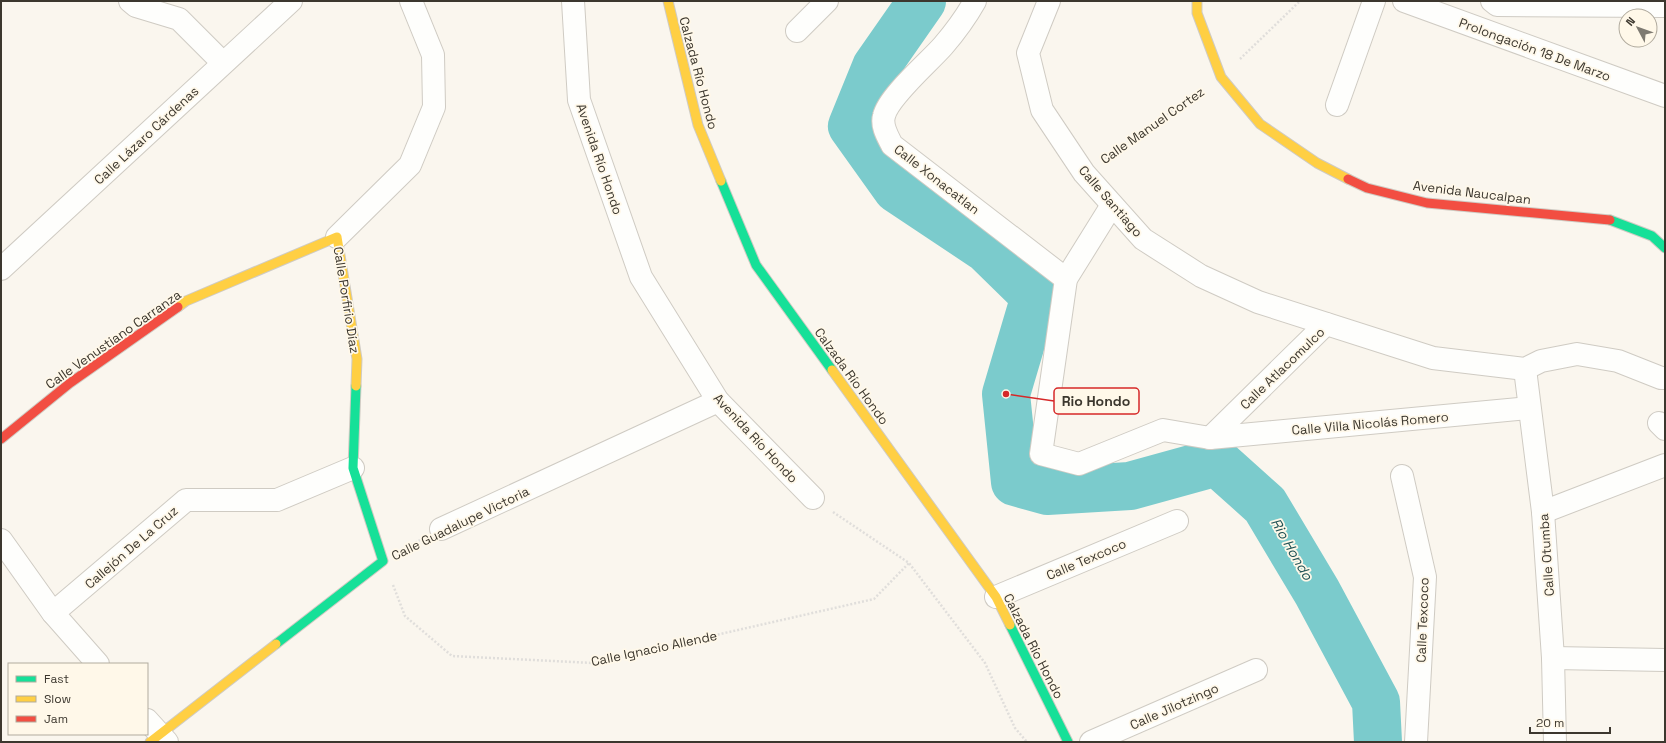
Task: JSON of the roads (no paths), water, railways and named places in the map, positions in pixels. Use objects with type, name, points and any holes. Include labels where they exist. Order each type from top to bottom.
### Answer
[{"type":"main road","name":"Calzada Río Hondo","points":[[668,1],[698,125],[756,265],[996,597],[1068,742]]},
{"type":"main road","name":"Avenida Naucalpan","points":[[1197,1],[1197,13],[1221,77],[1260,124],[1317,163],[1366,188],[1427,203],[1606,219],[1652,236],[1665,248]]},
{"type":"main road","name":"Calle Venustiano Carranza","points":[[1,439],[70,383],[186,301],[337,237]]},
{"type":"main road","name":"Calle Porfirio Díaz","points":[[337,237],[357,359],[353,468],[383,561]]},
{"type":"main road","name":"Calle Guadalupe Victoria","points":[[156,735],[383,561]]},
{"type":"street","points":[[130,1],[136,6],[179,19],[223,63]]},
{"type":"street","name":"Calle Lázaro Cárdenas","points":[[1,269],[291,1]]},
{"type":"street","name":"Calle Porfirio Díaz","points":[[337,237],[410,165],[434,107],[433,55],[411,1]]},
{"type":"street","name":"Avenida Río Hondo","points":[[573,1],[579,100],[641,277],[718,401],[813,498]]},
{"type":"street","points":[[797,30],[828,1]]},
{"type":"street","name":"Calle Xonacatlan","points":[[975,1],[944,45],[893,99],[884,117],[885,130],[892,145],[1066,279]]},
{"type":"street","name":"Calle Santiago","points":[[1049,1],[1028,53],[1042,110],[1084,173],[1143,239],[1201,276],[1258,302],[1326,324]]},
{"type":"street","points":[[1337,105],[1374,1]]},
{"type":"street","name":"Prolongación 18 De Marzo","points":[[1404,1],[1665,96]]},
{"type":"street","points":[[1492,1],[1498,5],[1665,6]]},
{"type":"street","points":[[1112,205],[1066,279],[1041,454],[1079,464],[1163,430],[1210,438]]},
{"type":"street","name":"Calle Atlacomulco","points":[[1210,438],[1326,324],[1433,358],[1525,369]]},
{"type":"street","points":[[1525,369],[1541,361],[1577,354],[1618,361],[1661,378],[1665,378]]},
{"type":"street","name":"Calle Otumba","points":[[1525,369],[1543,512],[1554,658],[1555,742]]},
{"type":"street","name":"Calle Guadalupe Victoria","points":[[441,529],[718,401]]},
{"type":"street","name":"Calle Villa Nicolás Romero","points":[[1210,438],[1529,408]]},
{"type":"street","points":[[1543,512],[1665,465]]},
{"type":"street","name":"Callejón De La Cruz","points":[[53,613],[186,500],[277,500],[353,468]]},
{"type":"street","name":"Calle Texcoco","points":[[1402,476],[1425,577],[1416,742]]},
{"type":"street","name":"Calle Texcoco","points":[[996,597],[1177,521]]},
{"type":"street","points":[[1,540],[53,613],[97,663]]},
{"type":"street","points":[[1554,658],[1665,660]]},
{"type":"street","name":"Calle Jilotzingo","points":[[1091,742],[1256,670]]},
{"type":"waterway","name":"Rio Hondo","points":[[922,1],[876,67],[852,126],[897,189],[987,249],[1035,296],[1006,394],[1015,482],[1047,491],[1130,486],[1217,462],[1265,505],[1317,592],[1376,702],[1378,742]]},
{"type":"place","name":"Rio Hondo","points":[[1006,394]]}]
